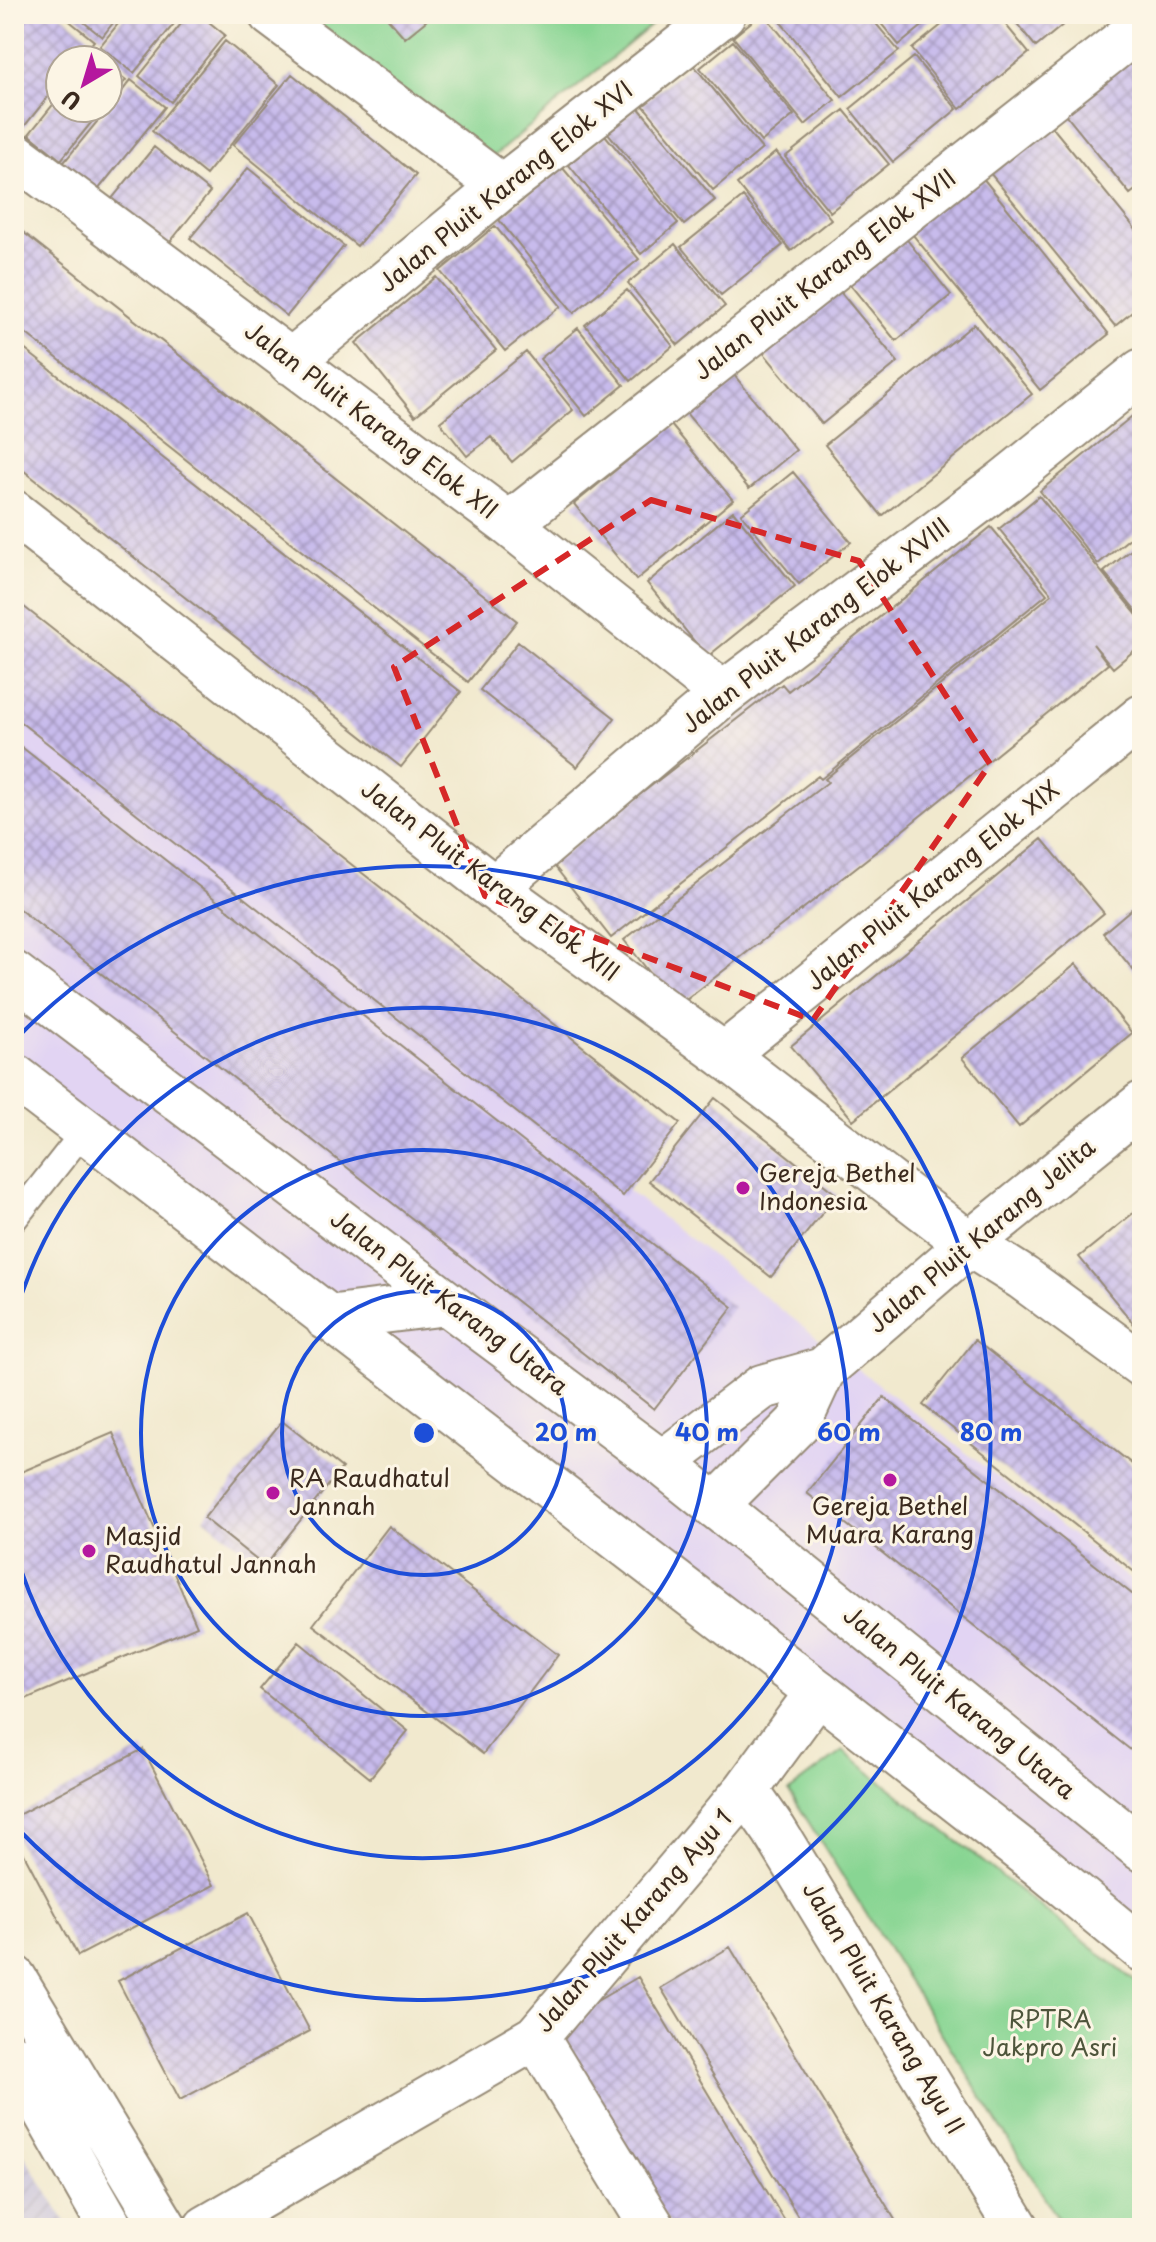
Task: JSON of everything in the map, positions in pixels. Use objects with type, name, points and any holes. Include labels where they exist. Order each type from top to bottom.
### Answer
[{"type":"street","points":[[272,14],[502,187]]},
{"type":"street","name":"Jalan Pluit Karang Elok XVI","points":[[290,362],[502,187],[723,14]]},
{"type":"street","name":"Jalan Pluit Karang Elok XVII","points":[[509,524],[1142,26]]},
{"type":"street","name":"Jalan Pluit Karang Elok XII","points":[[14,154],[509,524],[723,694]]},
{"type":"street","name":"Jalan Pluit Karang Elok XVIII","points":[[494,888],[723,694],[1004,482],[1142,371]]},
{"type":"street","name":"Jalan Pluit Karang Elok XIII","points":[[14,513],[494,888],[724,1055],[969,1244],[1023,1278],[1142,1365]]},
{"type":"street","name":"Jalan Pluit Karang Elok XIX","points":[[724,1055],[1142,717]]},
{"type":"street","name":"Jalan Pluit Karang Utara","points":[[14,974],[662,1463],[1142,1849]]},
{"type":"street","points":[[14,1076],[818,1692],[1040,1865],[1142,1949]]},
{"type":"street","name":"Jalan Pluit Karang Jelita","points":[[715,1506],[799,1422],[823,1370],[969,1244],[1142,1104]]},
{"type":"street","points":[[327,1318],[447,1303]]},
{"type":"street","name":"Jalan Pluit Karang Jelita","points":[[662,1463],[762,1387],[823,1370]]},
{"type":"street","name":"Jalan Pluit Karang Ayu 1","points":[[206,2228],[536,2037],[746,1790],[818,1692]]},
{"type":"street","name":"Jalan Pluit Karang Ayu II","points":[[746,1790],[774,1830],[1017,2228]]},
{"type":"street","points":[[14,1978],[26,2062],[111,2228]]},
{"type":"street","points":[[536,2037],[653,2228]]},
{"type":"street","points":[[26,2062],[165,2228]]},
{"type":"lane","points":[[14,1220],[85,1130]]},
{"type":"highlighted area","points":[[651,500],[859,561],[990,764],[813,1020],[485,896],[394,667]]},
{"type":"shaded area","points":[[14,715],[1142,1589],[1142,1943],[14,1092]]},
{"type":"shaded area","points":[[14,2138],[69,2228],[14,2228]]},
{"type":"green space","points":[[295,14],[665,14],[489,160]]},
{"type":"green space","name":"RPTRA Jakpro Asri","points":[[843,1751],[1142,1987],[1142,2228],[1064,2228],[789,1791]]},
{"type":"building","points":[[28,14],[61,14],[94,41],[91,44],[44,44],[44,102],[23,128],[14,121],[14,31]]},
{"type":"building","points":[[74,14],[120,14],[102,37]]},
{"type":"building","points":[[126,14],[182,14],[134,73],[124,65],[124,44],[102,44]]},
{"type":"building","points":[[189,14],[199,14],[225,35],[171,102],[139,76]]},
{"type":"building","points":[[384,14],[419,14],[426,21],[405,38]]},
{"type":"building","points":[[761,14],[835,100],[805,125],[733,37]]},
{"type":"building","points":[[774,14],[868,14],[899,51],[842,97]]},
{"type":"building","points":[[873,14],[937,14],[899,45]]},
{"type":"building","points":[[955,14],[997,14],[1029,53],[960,109],[912,49]]},
{"type":"building","points":[[1009,14],[1076,14],[1036,47]]},
{"type":"building","points":[[225,41],[279,85],[206,175],[152,131]]},
{"type":"building","points":[[733,41],[794,115],[761,142],[700,68]]},
{"type":"building","points":[[1142,43],[1142,185],[1130,194],[1061,109]]},
{"type":"building","points":[[914,57],[957,109],[893,162],[850,109]]},
{"type":"building","points":[[692,63],[762,149],[713,190],[642,104]]},
{"type":"building","points":[[292,74],[416,175],[357,246],[233,145]]},
{"type":"building","points":[[131,80],[165,107],[94,195],[60,167],[95,124],[124,124],[124,89]]},
{"type":"building","points":[[638,107],[715,200],[684,225],[607,132]]},
{"type":"building","points":[[844,110],[889,164],[830,212],[785,157]]},
{"type":"building","points":[[44,116],[44,124],[90,124],[61,160],[29,134]]},
{"type":"building","points":[[1045,118],[1142,237],[1142,304],[1115,326],[985,167]]},
{"type":"building","points":[[605,135],[678,223],[641,254],[568,164]]},
{"type":"building","points":[[154,147],[210,192],[158,257],[101,212]]},
{"type":"building","points":[[776,152],[831,219],[791,251],[737,184]]},
{"type":"building","points":[[562,167],[639,259],[574,313],[499,220]]},
{"type":"building","points":[[248,168],[344,246],[287,316],[190,238]]},
{"type":"building","points":[[978,172],[1109,334],[1040,390],[908,229]]},
{"type":"building","points":[[743,197],[783,245],[721,295],[681,247]]},
{"type":"building","points":[[14,225],[517,621],[468,682],[14,324]]},
{"type":"building","points":[[495,226],[561,306],[505,351],[440,271]]},
{"type":"building","points":[[904,236],[951,295],[896,341],[847,281]]},
{"type":"building","points":[[675,244],[725,306],[678,345],[628,283]]},
{"type":"building","points":[[436,277],[496,350],[415,416],[356,343]]},
{"type":"building","points":[[838,289],[898,362],[822,424],[762,351]]},
{"type":"building","points":[[627,290],[673,346],[631,381],[585,325]]},
{"type":"building","points":[[974,324],[1032,394],[882,516],[825,445]]},
{"type":"building","points":[[578,328],[624,385],[586,416],[540,359]]},
{"type":"building","points":[[14,341],[461,692],[401,767],[14,463]]},
{"type":"building","points":[[526,352],[573,410],[512,462],[491,437],[467,456],[440,422]]},
{"type":"building","points":[[729,369],[796,450],[749,489],[681,407]]},
{"type":"building","points":[[1142,408],[1142,528],[1098,564],[1040,491]]},
{"type":"building","points":[[671,425],[733,500],[636,580],[574,504]]},
{"type":"building","points":[[793,472],[851,542],[799,584],[741,514]]},
{"type":"building","points":[[1039,496],[1142,621],[1142,644],[1113,668],[1093,644],[1108,664],[882,847],[677,1007],[624,940],[828,782],[825,779],[1052,594],[999,529]]},
{"type":"building","points":[[733,511],[795,586],[707,657],[647,583]]},
{"type":"building","points":[[991,527],[1047,594],[821,779],[818,776],[611,938],[552,863],[782,684],[788,691]]},
{"type":"building","points":[[1142,541],[1142,618],[1104,572]]},
{"type":"building","points":[[14,599],[680,1123],[623,1196],[14,717]]},
{"type":"building","points":[[518,642],[615,718],[577,767],[480,690]]},
{"type":"building","points":[[14,741],[733,1307],[654,1409],[14,905]]},
{"type":"building","points":[[1042,839],[1104,913],[853,1120],[791,1046]]},
{"type":"building","points":[[1142,900],[1142,981],[1103,933]]},
{"type":"building","points":[[1076,964],[1132,1033],[1019,1127],[962,1058]]},
{"type":"building","name":"Gereja Bethel Indonesia","points":[[715,1098],[837,1195],[771,1277],[649,1181]]},
{"type":"building","points":[[1142,1206],[1142,1334],[1079,1257]]},
{"type":"building","points":[[975,1340],[1142,1472],[1142,1578],[923,1405]]},
{"type":"building","points":[[884,1397],[1142,1602],[1142,1759],[807,1493]]},
{"type":"building","name":"RA Raudhatul Jannah","points":[[282,1421],[342,1468],[264,1566],[204,1518]]},
{"type":"building","name":"Masjid Raudhatul Jannah","points":[[113,1433],[197,1626],[14,1704],[14,1475]]},
{"type":"building","points":[[389,1526],[558,1655],[483,1754],[313,1625]]},
{"type":"building","points":[[299,1642],[408,1731],[370,1778],[260,1689]]},
{"type":"building","points":[[143,1749],[214,1885],[78,1956],[14,1835],[14,1817]]},
{"type":"building","points":[[248,1913],[310,2031],[180,2100],[118,1981]]},
{"type":"building","points":[[730,1947],[900,2228],[805,2228],[661,1988]]},
{"type":"building","points":[[638,1977],[789,2228],[672,2228],[551,2028]]},
{"type":"place","name":"Gereja Bethel Indonesia","points":[[743,1188]]},
{"type":"place","name":"Gereja Bethel Muara Karang","points":[[890,1480]]},
{"type":"place","name":"RA Raudhatul Jannah","points":[[273,1493]]},
{"type":"place","name":"Masjid Raudhatul Jannah","points":[[89,1551]]}]
